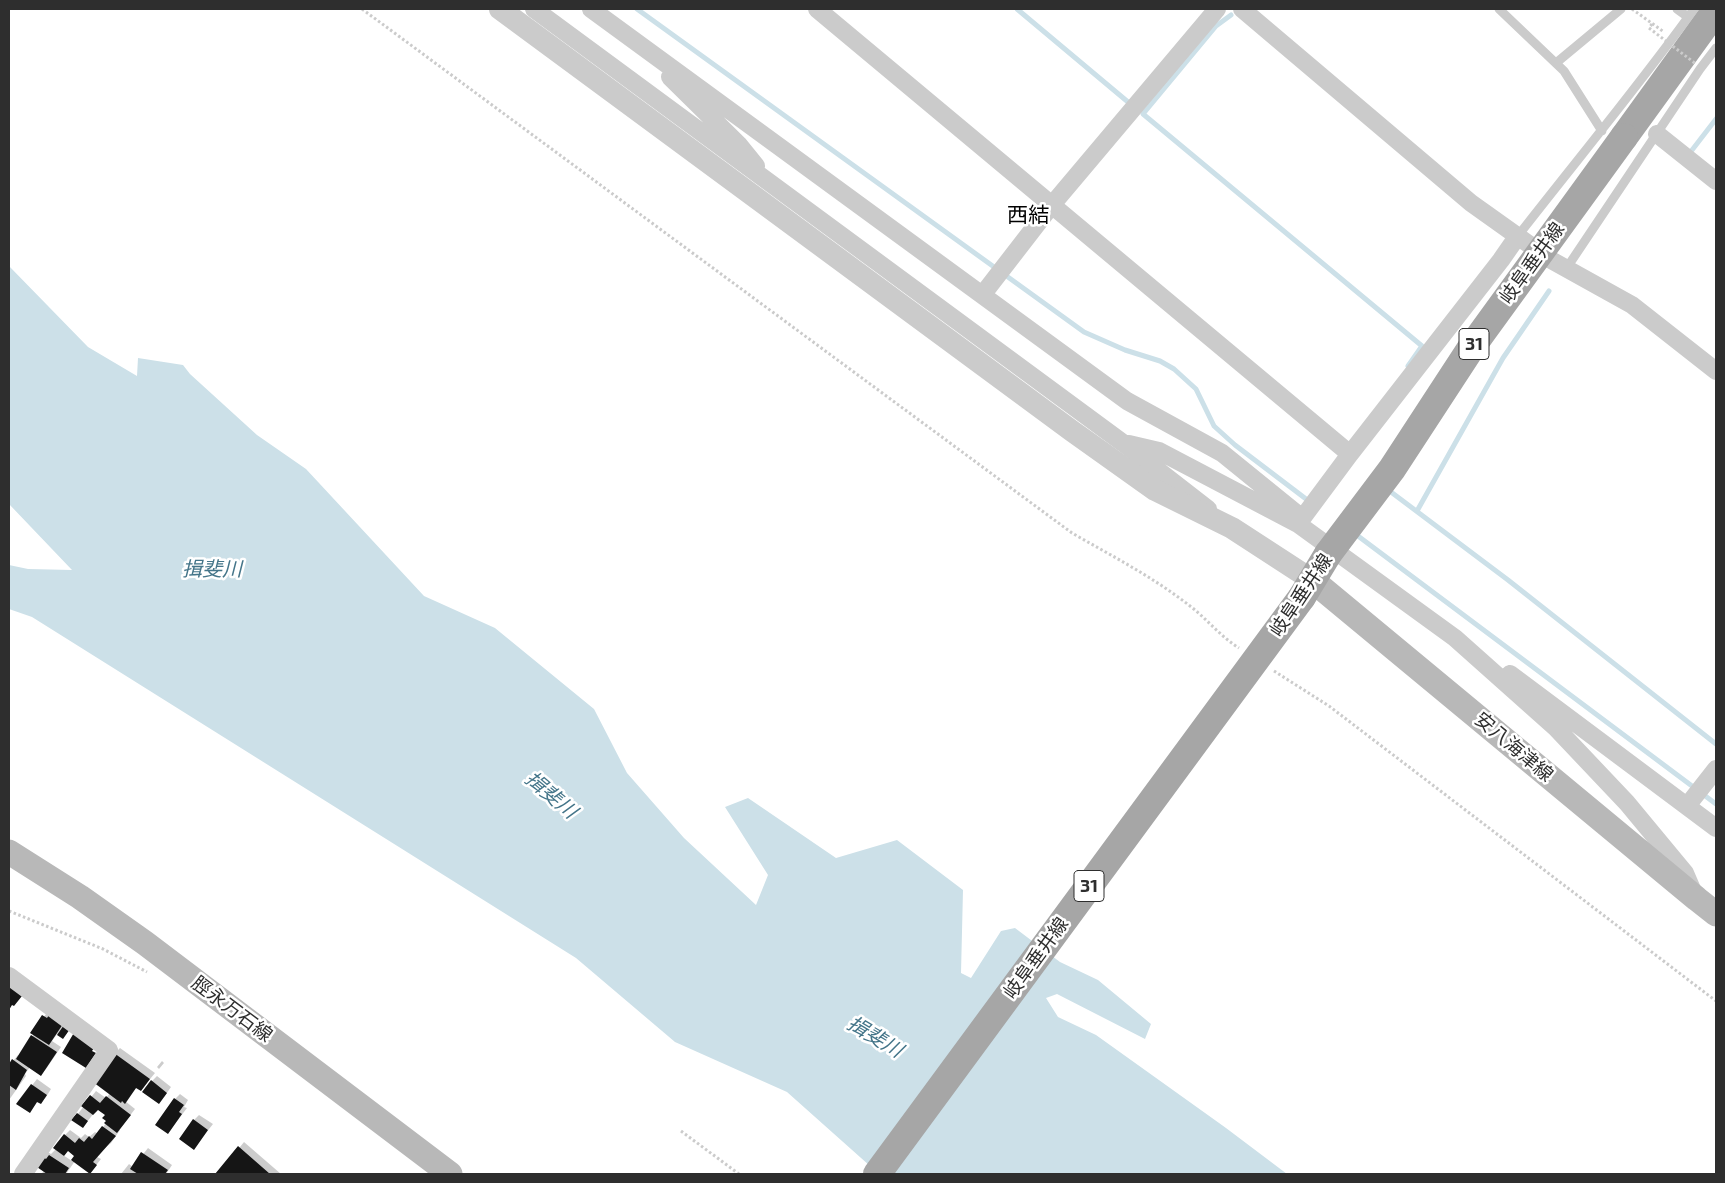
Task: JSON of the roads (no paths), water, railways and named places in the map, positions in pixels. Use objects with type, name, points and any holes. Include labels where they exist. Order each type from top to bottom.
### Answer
[{"type":"main road","name":"岐阜垂井線","points":[[877,1174],[1307,589],[1328,554],[1392,469],[1613,134],[1700,13]]},
{"type":"main road","name":"安八海津線","points":[[1307,589],[1706,907]]},
{"type":"main road","name":"脛永万石線","points":[[9,852],[80,897],[145,943],[450,1174]]},
{"type":"street","points":[[500,9],[1132,474],[1155,490],[1232,528]]},
{"type":"street","points":[[534,9],[1124,443],[1232,528],[1289,564],[1307,589]]},
{"type":"street","points":[[591,9],[1127,401],[1222,453],[1296,513],[1298,524]]},
{"type":"street","points":[[601,9],[739,146],[770,184]]},
{"type":"street","points":[[817,9],[1350,454]]},
{"type":"street","points":[[983,294],[1051,206],[1217,9]]},
{"type":"street","points":[[1246,10],[1471,203],[1517,237],[1566,269],[1632,305],[1716,371]]},
{"type":"street","points":[[1656,134],[1716,181]]},
{"type":"street","points":[[1298,524],[1517,237]]},
{"type":"street","points":[[1124,443],[1159,452],[1298,524],[1455,638],[1513,676],[1716,828]]},
{"type":"street","points":[[1455,638],[1556,728],[1627,803],[1685,873],[1706,907]]},
{"type":"street","points":[[1687,806],[1716,769]]},
{"type":"street","points":[[9,976],[109,1050],[23,1174]]},
{"type":"lane","points":[[1499,9],[1564,71],[1613,134],[1580,156],[1517,237]]},
{"type":"lane","points":[[1556,64],[1621,9]]},
{"type":"lane","points":[[1677,9],[1700,13]]},
{"type":"lane","points":[[1566,269],[1716,48]]},
{"type":"water","name":"揖斐川","points":[[9,266],[88,347],[137,376],[138,358],[183,365],[190,374],[257,435],[306,469],[424,596],[495,628],[594,709],[627,773],[684,838],[756,905],[768,875],[725,807],[748,798],[836,858],[897,840],[963,890],[961,973],[971,978],[1001,931],[1015,928],[1060,962],[1098,980],[1151,1024],[1145,1039],[1057,994],[1046,998],[1058,1017],[1096,1035],[1287,1174],[879,1174],[787,1092],[675,1042],[576,958],[32,617],[9,609],[9,565],[28,569],[72,570],[9,504]]},
{"type":"waterway","points":[[637,9],[1084,332],[1125,350],[1160,361],[1174,369],[1196,389],[1214,426],[1235,445],[1310,502]]},
{"type":"waterway","points":[[1017,9],[1128,102]]},
{"type":"waterway","points":[[1231,15],[1216,26],[1143,114],[1422,346],[1408,366]]},
{"type":"waterway","points":[[1689,154],[1716,119]]},
{"type":"waterway","points":[[1417,511],[1503,358],[1549,291]]},
{"type":"waterway","points":[[1387,489],[1508,580],[1716,744]]},
{"type":"waterway","points":[[1354,533],[1716,804]]},
{"type":"district","name":"西結","points":[[1028,215]]}]
